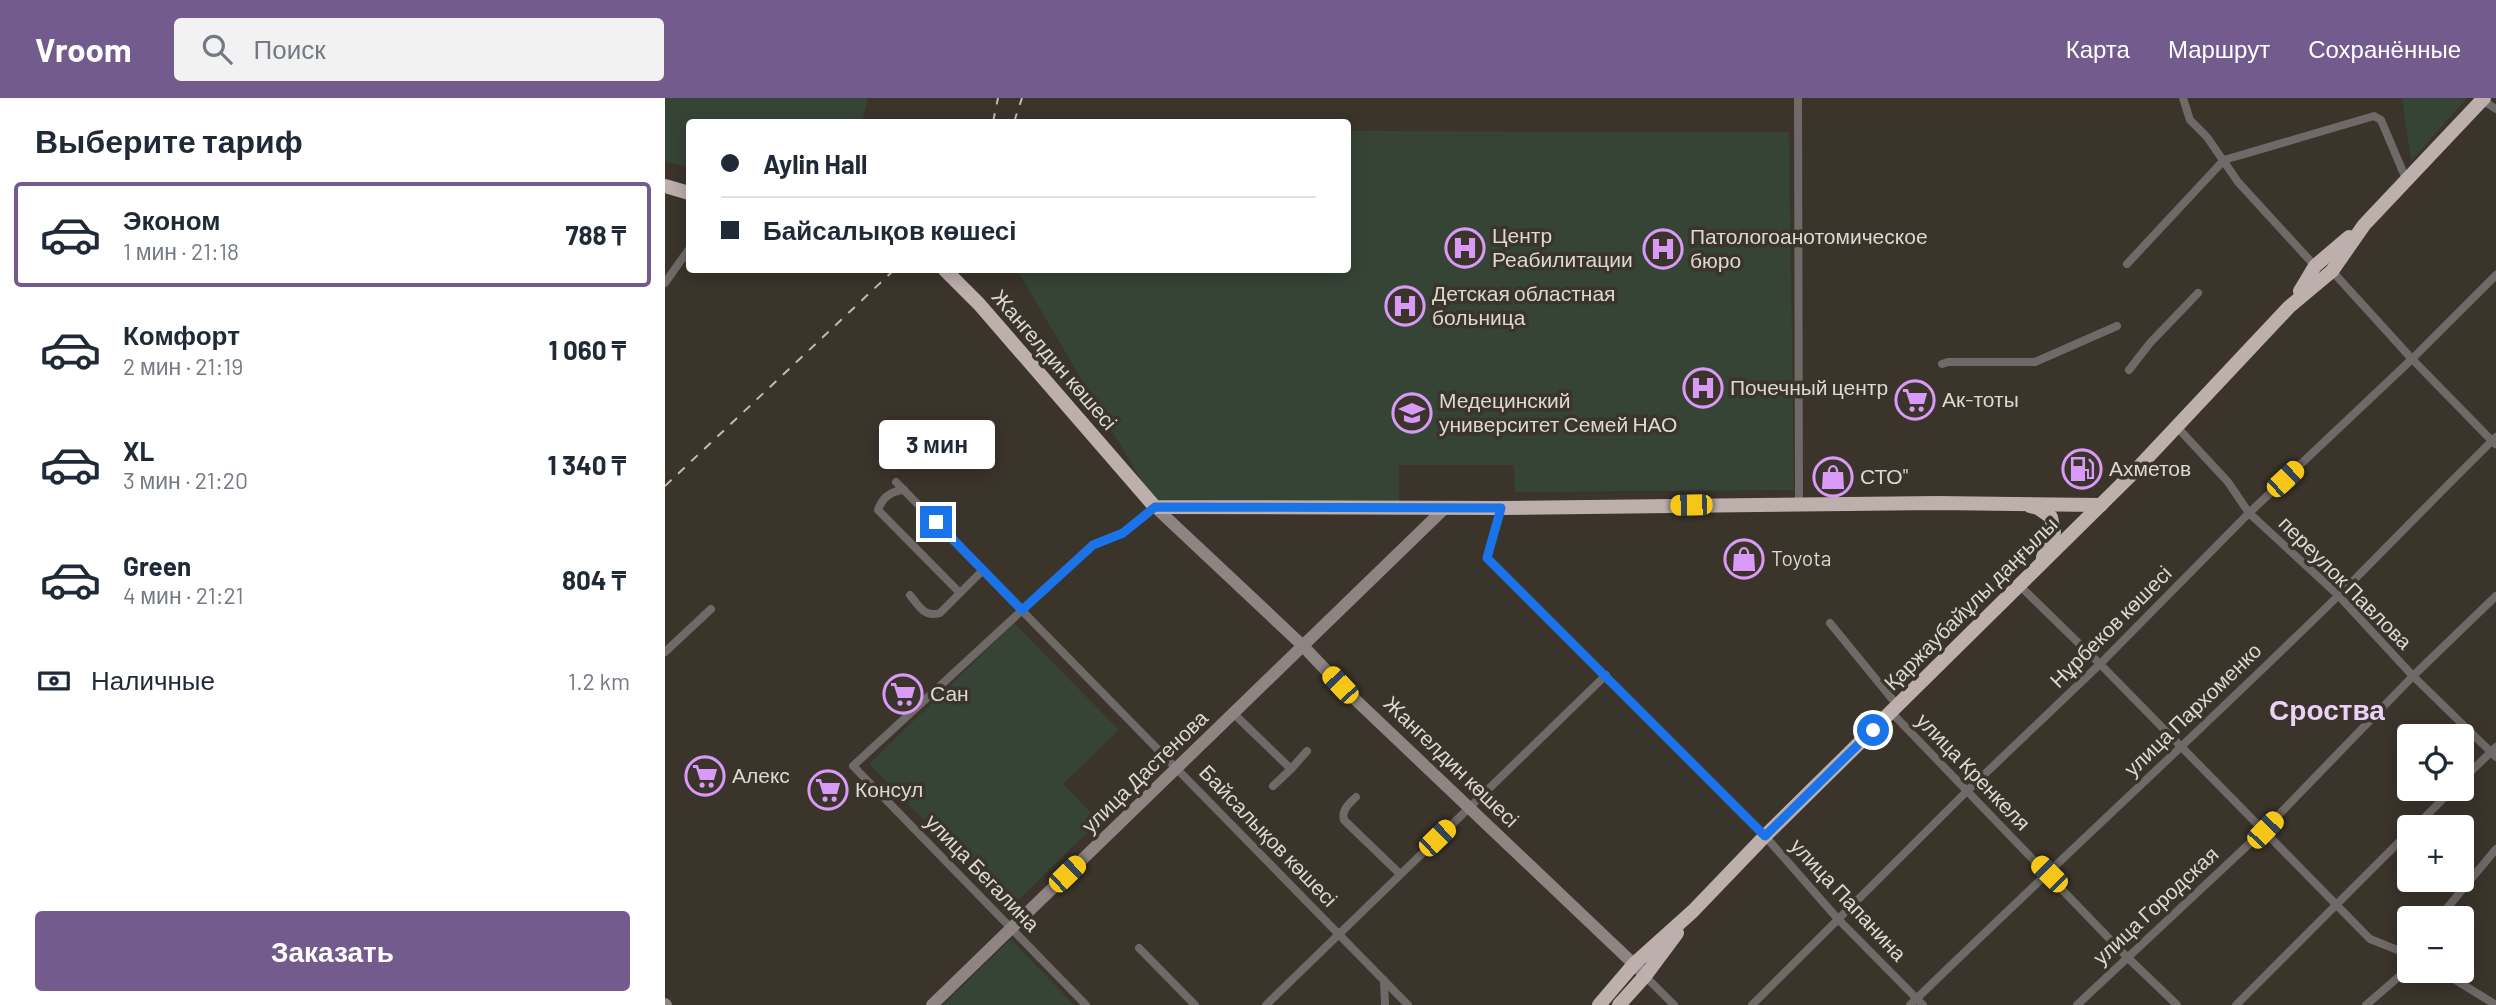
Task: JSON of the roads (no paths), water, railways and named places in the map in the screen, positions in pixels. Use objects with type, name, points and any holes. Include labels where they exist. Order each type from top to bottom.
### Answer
[{"type":"highway","points":[[2071,504],[2104,495],[2133,473],[2290,307],[2406,178],[2483,99]]},
{"type":"highway","points":[[665,186],[686,192]]},
{"type":"highway","name":"Жангелдин көшесі","points":[[949,273],[1155,507]]},
{"type":"highway","name":"Қаржаубайұлы даңғылы","points":[[1599,1005],[1634,964],[1693,911],[1765,836],[2133,473]]},
{"type":"highway","points":[[2008,503],[2038,508],[2051,517],[2054,533],[2048,551],[2024,582]]},
{"type":"highway","points":[[1155,507],[1501,508],[2008,503],[2101,505]]},
{"type":"highway","name":"Қаржаубайұлы даңғылы","points":[[1619,1005],[1645,976],[1693,911]]},
{"type":"street","points":[[1798,98],[1799,504]]},
{"type":"street","points":[[2183,98],[2190,120],[2207,138],[2238,182],[2495,441]]},
{"type":"street","points":[[2483,99],[2496,109]]},
{"type":"street","points":[[2127,264],[2224,160],[2374,116],[2382,120],[2406,178]]},
{"type":"street","points":[[665,283],[686,253]]},
{"type":"street","name":"Нұрбеков көшесі","points":[[1752,1005],[1837,918],[2100,664],[2249,513],[2412,359],[2496,275]]},
{"type":"street","points":[[2129,370],[2150,343],[2199,293]]},
{"type":"street","points":[[1942,364],[2035,362],[2117,326]]},
{"type":"street","name":"переулок Павлова","points":[[2177,426],[2228,482],[2249,513],[2338,595],[2413,676],[2494,752]]},
{"type":"street","name":"улица Пархоменко","points":[[1917,1003],[1982,934],[2049,874],[2495,441]]},
{"type":"street","name":"Байсалықов көшесі","points":[[896,482],[1408,1005]]},
{"type":"street","points":[[904,490],[898,490],[885,498],[878,510],[960,593]]},
{"type":"street","points":[[1022,610],[1093,545],[1123,533],[1155,507]]},
{"type":"street","name":"Жангелдин көшесі","points":[[1155,507],[1303,645],[1340,685],[1674,1005]]},
{"type":"street","name":"улица Дастенова","points":[[932,1005],[1445,508]]},
{"type":"street","name":"улица Папанина","points":[[1501,508],[1487,558],[1765,836],[1917,1003]]},
{"type":"street","points":[[910,595],[925,613],[940,614],[983,570]]},
{"type":"street","points":[[2024,582],[2100,664],[2370,939],[2397,950]]},
{"type":"street","name":"улица Городская","points":[[2077,1005],[2126,956],[2265,830],[2413,676],[2496,596]]},
{"type":"street","points":[[665,652],[711,609]]},
{"type":"street","name":"улица Бегалина","points":[[1022,610],[853,766],[1086,1005]]},
{"type":"street","name":"улица Кренкеля","points":[[1830,623],[1894,708],[1967,791],[2126,956],[2178,1005]]},
{"type":"street","points":[[1266,1005],[1606,675]]},
{"type":"street","name":"улица Дастенова","points":[[1233,713],[1290,769]]},
{"type":"street","points":[[1273,786],[1307,751]]},
{"type":"street","points":[[2474,770],[2494,752]]},
{"type":"street","points":[[1356,797],[1345,808],[1344,820],[1400,874]]},
{"type":"street","points":[[2427,815],[2441,801]]},
{"type":"street","points":[[2236,1005],[2397,844]]},
{"type":"street","points":[[2449,906],[2496,849]]},
{"type":"street","points":[[1139,948],[1195,1005]]},
{"type":"street","points":[[2365,1005],[2397,978]]},
{"type":"street","points":[[1384,981],[1385,1005]]},
{"type":"street","points":[[2460,983],[2496,1005]]},
{"type":"railway","points":[[994,119],[998,98]]},
{"type":"railway","points":[[1015,119],[1022,98]]},
{"type":"railway","points":[[665,486],[891,273]]},
{"type":"place","name":"Центр Реабилитации","points":[[1465,248]]},
{"type":"place","name":"Патологоанотомическое бюро","points":[[1663,249]]},
{"type":"place","name":"Детская областная больница","points":[[1405,306]]},
{"type":"place","name":"Почечный центр","points":[[1703,388]]},
{"type":"place","name":"Ак-тоты","points":[[1915,400]]},
{"type":"place","name":"Медецинский университет Семей НАО","points":[[1412,413]]},
{"type":"place","name":"Ахметов","points":[[2082,469]]},
{"type":"place","name":"СТО\"","points":[[1833,477]]},
{"type":"place","name":"Toyota","points":[[1744,559]]},
{"type":"place","name":"Сан","points":[[903,694]]},
{"type":"place","name":"Алекс","points":[[705,776]]},
{"type":"place","name":"Консул","points":[[828,790]]},
{"type":"district","name":"Сроства","points":[[2327,710]]}]
